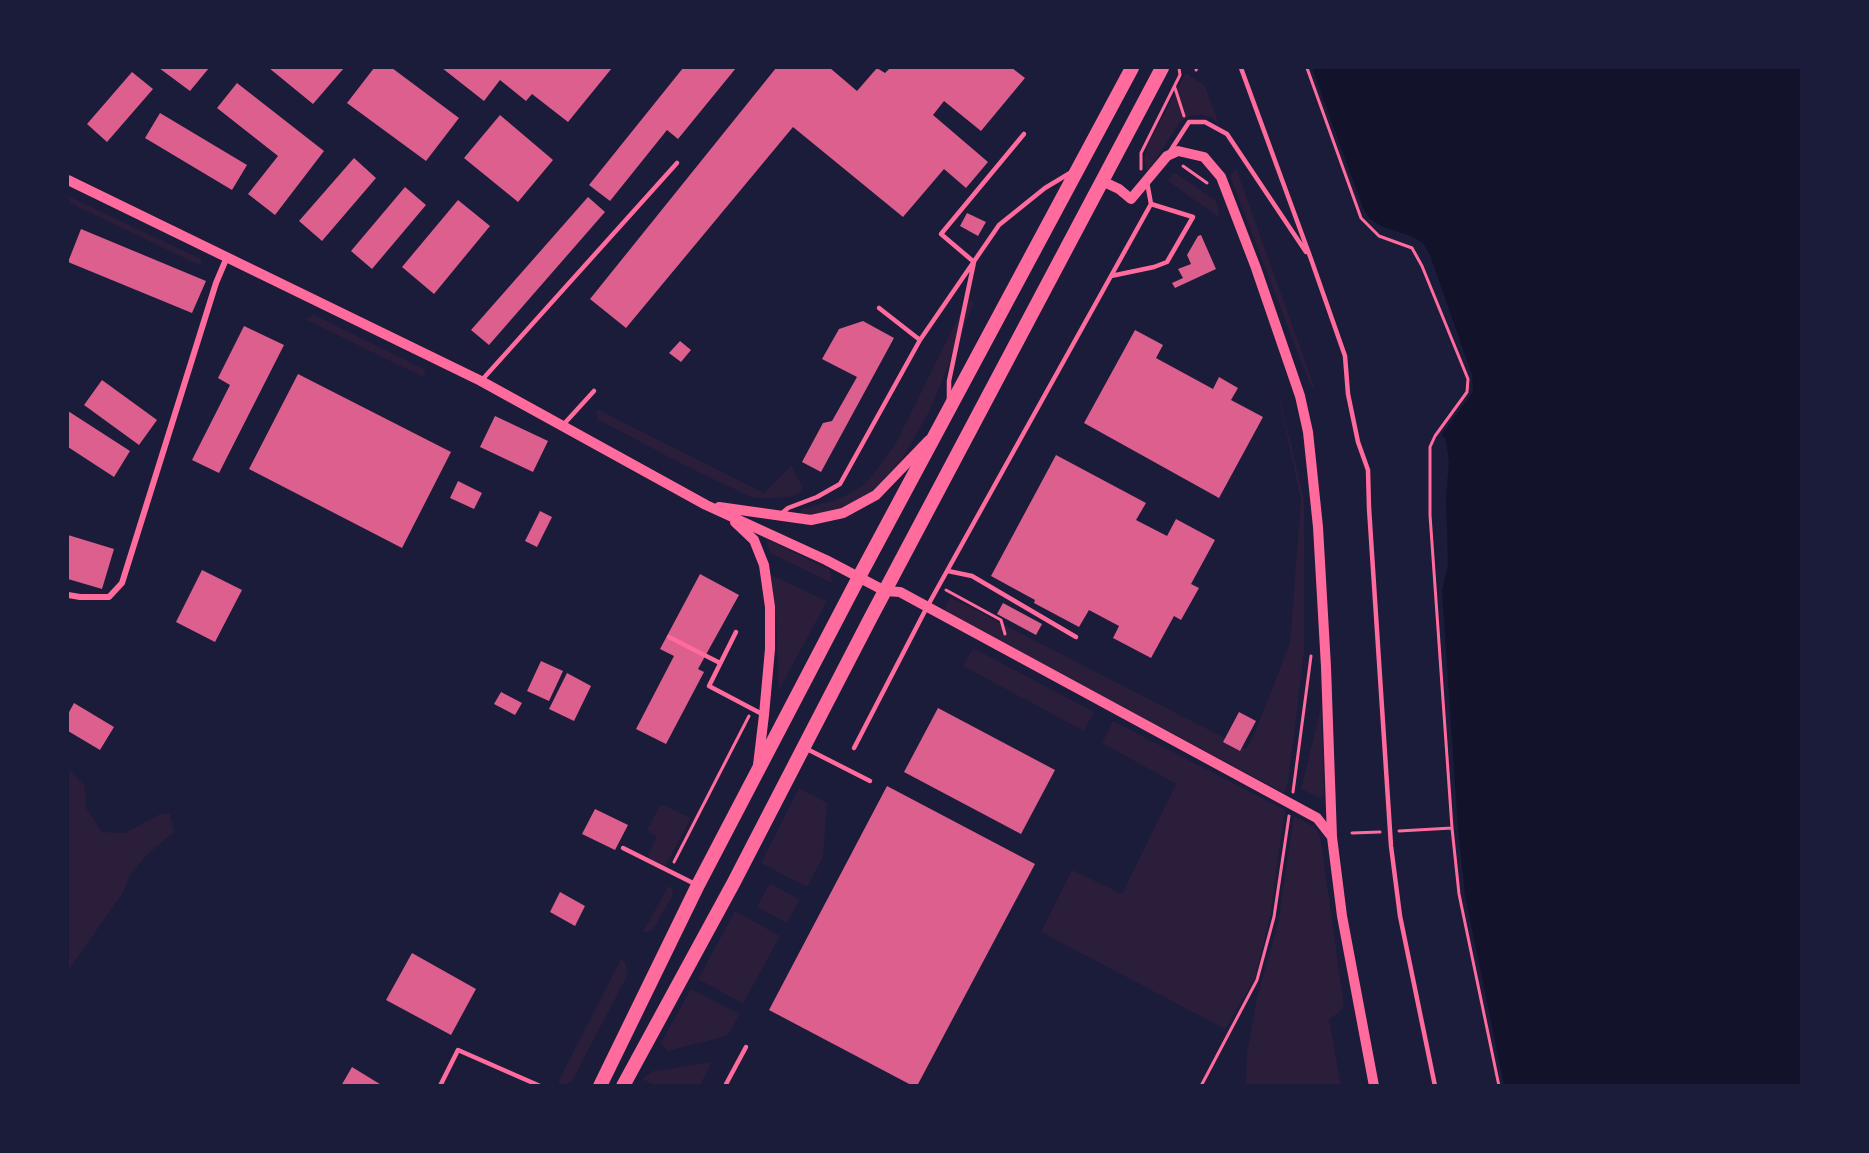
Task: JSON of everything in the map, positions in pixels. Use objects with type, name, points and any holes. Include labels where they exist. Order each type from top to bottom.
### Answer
[{"type":"main road","points":[[600,1086],[698,885],[756,774],[933,436],[1132,68]]},
{"type":"main road","points":[[623,1086],[727,895],[1162,68]]},
{"type":"street","points":[[1102,181],[1119,189],[1131,199],[1167,156],[1178,151],[1204,157],[1221,177],[1256,268],[1300,396],[1308,432],[1318,527],[1332,837],[1342,915],[1374,1086]]},
{"type":"street","points":[[68,180],[481,381],[737,524],[754,540],[764,565],[770,607],[770,649],[756,774]]},
{"type":"street","points":[[68,595],[108,597],[122,583],[213,294],[227,257]]},
{"type":"street","points":[[706,505],[811,520],[843,513],[876,495],[933,436]]},
{"type":"street","points":[[706,505],[826,560],[885,591],[900,592],[1317,818],[1332,837]]},
{"type":"lane","points":[[1241,68],[1345,356],[1348,394],[1358,442],[1368,470],[1368,508],[1391,846],[1400,915],[1436,1086]]},
{"type":"lane","points":[[1167,156],[1189,122],[1204,122],[1227,134],[1311,259]]},
{"type":"lane","points":[[974,262],[941,234],[1024,134]]},
{"type":"lane","points":[[481,381],[677,163]]},
{"type":"lane","points":[[780,515],[788,508],[817,497],[840,484],[920,340],[999,225],[1045,188],[1077,168]]},
{"type":"lane","points":[[854,748],[927,607],[1151,204],[1147,182]]},
{"type":"lane","points":[[1111,276],[1167,262],[1193,218],[1151,204]]},
{"type":"lane","points":[[949,406],[949,381],[974,262]]},
{"type":"lane","points":[[879,308],[920,340]]},
{"type":"lane","points":[[562,426],[594,391]]},
{"type":"lane","points":[[948,571],[972,576],[1076,636]]},
{"type":"lane","points":[[736,632],[709,686],[764,715]]},
{"type":"lane","points":[[669,637],[720,663]]},
{"type":"lane","points":[[804,748],[870,781]]},
{"type":"lane","points":[[623,848],[698,885]]},
{"type":"lane","points":[[725,1086],[746,1047]]},
{"type":"lane","points":[[440,1086],[458,1050],[540,1086]]},
{"type":"path","points":[[1147,182],[1143,177],[1141,153],[1180,75],[1179,68]]},
{"type":"path","points":[[1307,68],[1361,218],[1379,236],[1412,248],[1426,276],[1468,379],[1467,392],[1435,436],[1430,447],[1431,515],[1458,894],[1498,1086]]},
{"type":"path","points":[[1175,86],[1183,113],[1189,122]]},
{"type":"path","points":[[1182,166],[1211,185]]},
{"type":"path","points":[[1202,1086],[1257,980],[1274,917],[1312,650]]},
{"type":"path","points":[[669,871],[753,709]]},
{"type":"path","points":[[1394,831],[1452,828]]},
{"type":"path","points":[[1352,833],[1384,831]]},
{"type":"shaded area","points":[[1312,68],[1801,68],[1801,1085],[1504,1085],[1465,895],[1458,828],[1442,591],[1448,564],[1446,498],[1449,462],[1446,440],[1442,434],[1473,392],[1472,375],[1430,255],[1423,243],[1411,236],[1383,227],[1369,218],[1363,208]]},
{"type":"shaded area","points":[[1186,73],[1205,86],[1219,124],[1203,115],[1193,115],[1180,122],[1147,173],[1144,158],[1148,144]]},
{"type":"shaded area","points":[[1236,168],[1315,389],[1311,386],[1297,351],[1230,176]]},
{"type":"shaded area","points":[[1176,173],[1216,201],[1220,218],[1168,181],[1172,174]]},
{"type":"shaded area","points":[[68,196],[201,259],[201,266],[68,202]]},
{"type":"shaded area","points":[[967,300],[974,302],[931,408],[903,458],[873,491],[839,510],[809,516],[800,514],[802,509],[851,493],[872,476],[896,443]]},
{"type":"shaded area","points":[[314,315],[426,370],[423,377],[305,319]]},
{"type":"shaded area","points":[[1273,371],[1304,499],[1304,652],[1288,783],[1284,793],[944,611],[950,597],[1246,749],[1254,735],[1290,643],[1301,500]]},
{"type":"shaded area","points":[[597,409],[764,493],[791,466],[803,487],[800,493],[793,496],[753,498],[597,419]]},
{"type":"shaded area","points":[[766,539],[830,570],[832,583],[770,553]]},
{"type":"shaded area","points":[[769,574],[827,601],[779,690],[776,612]]},
{"type":"shaded area","points":[[973,648],[1094,712],[1084,731],[963,666]]},
{"type":"shaded area","points":[[1321,707],[1324,794],[1320,798],[1301,789]]},
{"type":"shaded area","points":[[1113,721],[1285,810],[1270,916],[1255,978],[1225,1029],[1041,932],[1072,870],[1122,894],[1176,784],[1102,743]]},
{"type":"shaded area","points":[[68,769],[85,786],[86,808],[102,832],[125,833],[160,814],[170,814],[174,832],[148,854],[129,876],[124,891],[68,971]]},
{"type":"shaded area","points":[[799,788],[827,803],[823,857],[807,887],[761,863]]},
{"type":"shaded area","points":[[663,805],[691,818],[665,867],[650,859],[648,855],[657,837],[647,830],[659,807]]},
{"type":"shaded area","points":[[1294,816],[1316,828],[1321,841],[1344,1006],[1329,1019],[1341,1085],[1246,1085],[1247,1053],[1256,1002],[1278,924]]},
{"type":"shaded area","points":[[770,883],[800,900],[787,923],[757,907]]},
{"type":"shaded area","points":[[669,885],[673,895],[653,929],[643,932]]},
{"type":"shaded area","points":[[735,911],[780,936],[743,1004],[698,979]]},
{"type":"shaded area","points":[[621,959],[625,962],[628,974],[572,1081],[566,1085],[558,1082]]},
{"type":"shaded area","points":[[691,989],[740,1014],[727,1036],[667,1051],[661,1043]]},
{"type":"shaded area","points":[[712,1062],[700,1085],[654,1085],[642,1079],[653,1071]]},
{"type":"building","points":[[159,68],[209,68],[190,91]]},
{"type":"building","points":[[269,68],[344,68],[313,104]]},
{"type":"building","points":[[374,68],[392,68],[459,118],[426,161],[347,103]]},
{"type":"building","points":[[442,68],[612,68],[568,122],[532,94],[526,101],[500,80],[484,101]]},
{"type":"building","points":[[683,68],[736,68],[678,139],[667,130],[610,201],[589,185]]},
{"type":"building","points":[[776,68],[830,68],[857,91],[877,68],[885,73],[890,68],[1012,68],[1025,78],[981,131],[944,101],[933,115],[988,162],[966,188],[944,169],[903,217],[793,127],[626,328],[590,299]]},
{"type":"building","points":[[132,72],[153,89],[107,142],[87,124]]},
{"type":"building","points":[[237,83],[324,151],[275,215],[248,194],[278,156],[217,108]]},
{"type":"building","points":[[160,113],[247,165],[232,190],[145,138]]},
{"type":"building","points":[[500,115],[553,160],[518,202],[464,158]]},
{"type":"building","points":[[354,158],[376,178],[322,241],[299,221]]},
{"type":"building","points":[[405,187],[426,205],[372,269],[351,251]]},
{"type":"building","points":[[588,197],[605,212],[489,345],[471,330]]},
{"type":"building","points":[[458,200],[490,226],[434,294],[402,267]]},
{"type":"building","points":[[967,213],[986,222],[978,236],[960,226]]},
{"type":"building","points":[[81,229],[206,281],[192,313],[68,262]]},
{"type":"building","points":[[1201,235],[1216,269],[1175,288],[1172,283],[1183,278],[1178,269],[1191,264],[1187,255],[1198,236]]},
{"type":"building","points":[[863,321],[894,338],[821,472],[802,462],[823,423],[832,421],[857,377],[822,359],[839,329]]},
{"type":"building","points":[[244,326],[284,345],[219,473],[192,460],[230,385],[218,378]]},
{"type":"building","points":[[1135,330],[1163,345],[1156,358],[1213,389],[1219,377],[1238,388],[1231,400],[1263,417],[1219,498],[1084,423]]},
{"type":"building","points":[[680,341],[691,350],[681,362],[669,353]]},
{"type":"building","points":[[298,374],[451,452],[402,548],[249,469]]},
{"type":"building","points":[[102,380],[157,420],[139,445],[84,405]]},
{"type":"building","points":[[68,411],[130,451],[114,477],[68,447]]},
{"type":"building","points":[[495,416],[548,441],[533,472],[480,447]]},
{"type":"building","points":[[1056,455],[1146,503],[1136,520],[1167,536],[1176,519],[1215,540],[1191,584],[1199,588],[1181,620],[1174,616],[1151,658],[1113,638],[1119,626],[1089,610],[1079,627],[991,576]]},
{"type":"building","points":[[458,481],[482,493],[474,509],[450,498]]},
{"type":"building","points":[[540,511],[552,517],[537,547],[525,541]]},
{"type":"building","points":[[68,535],[114,549],[102,589],[68,579]]},
{"type":"building","points":[[202,570],[242,590],[215,642],[176,622]]},
{"type":"building","points":[[700,574],[739,595],[698,669],[704,672],[666,744],[636,729],[674,656],[660,649]]},
{"type":"building","points":[[1003,603],[1042,624],[1036,635],[997,614]]},
{"type":"building","points":[[541,661],[563,671],[549,701],[527,691]]},
{"type":"building","points":[[567,673],[591,686],[574,721],[549,709]]},
{"type":"building","points":[[501,692],[522,703],[515,715],[494,704]]},
{"type":"building","points":[[74,703],[114,727],[100,750],[68,731],[68,714]]},
{"type":"building","points":[[938,708],[1055,770],[1021,834],[904,772]]},
{"type":"building","points":[[1239,712],[1256,721],[1240,751],[1223,742]]},
{"type":"building","points":[[887,786],[1035,864],[917,1086],[913,1086],[769,1010]]},
{"type":"building","points":[[595,809],[628,825],[615,850],[582,834]]},
{"type":"building","points":[[560,892],[585,906],[575,926],[550,912]]},
{"type":"building","points":[[412,953],[476,989],[451,1035],[386,1000]]},
{"type":"building","points":[[352,1067],[383,1086],[341,1086]]}]
